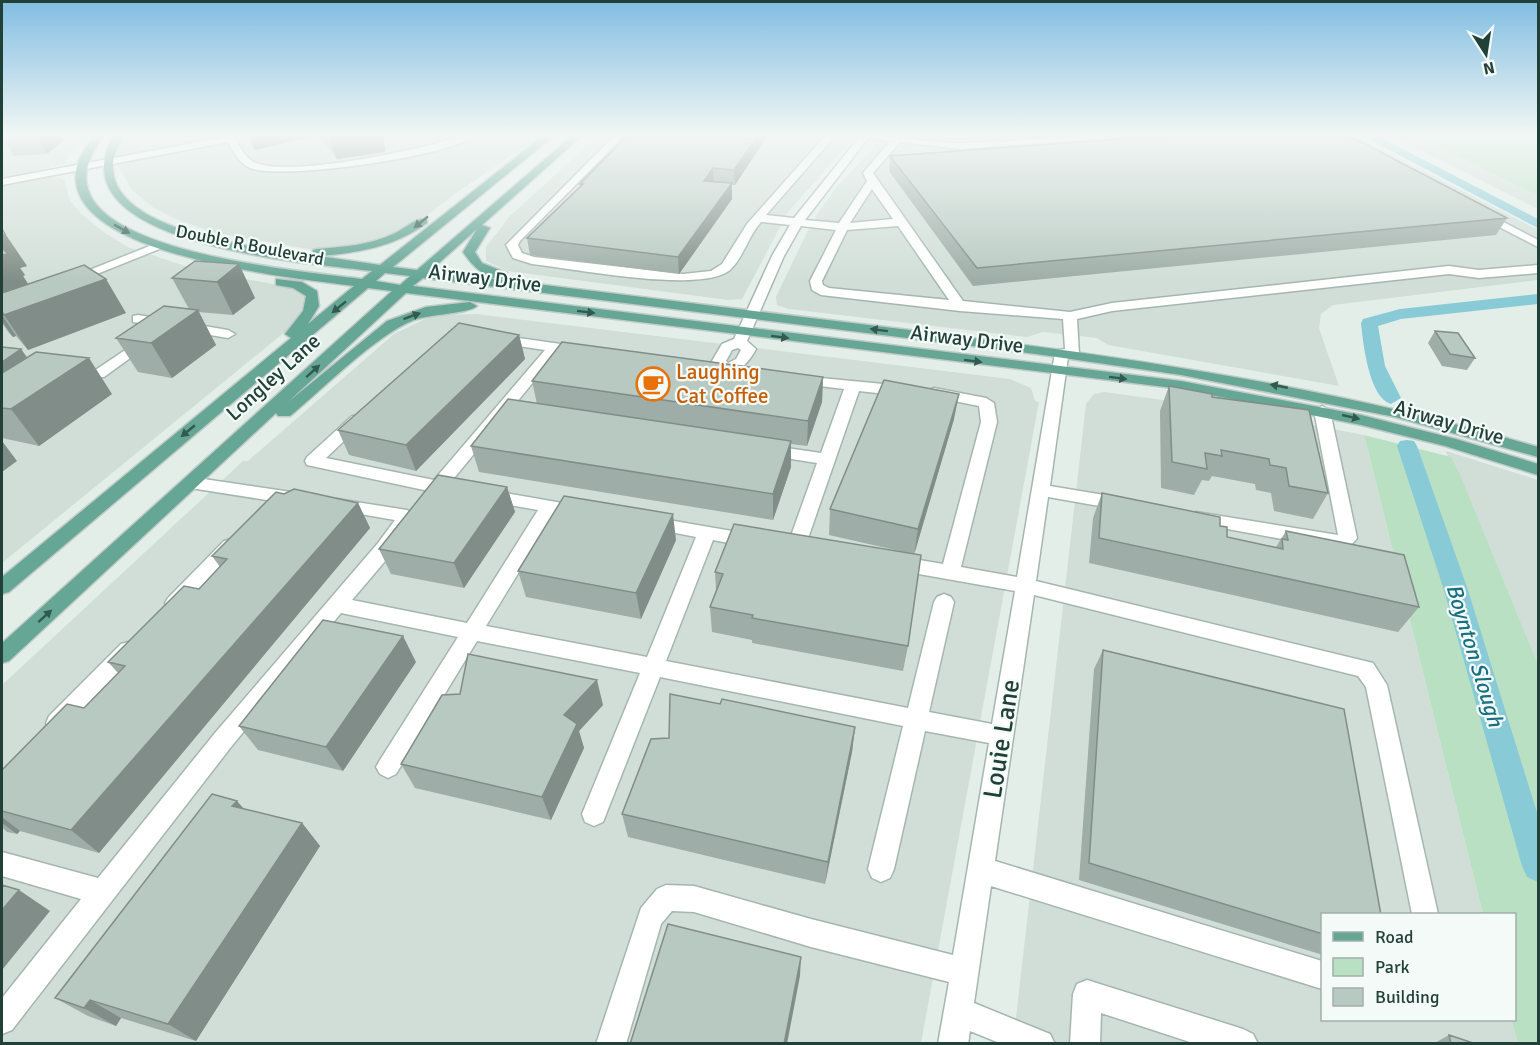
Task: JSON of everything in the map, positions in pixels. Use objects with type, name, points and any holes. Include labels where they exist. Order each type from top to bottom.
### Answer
[{"type":"main road","name":"Double R Boulevard","points":[[81,184],[96,211],[117,226],[161,246],[220,261],[384,287]]},
{"type":"main road","name":"Double R Boulevard","points":[[111,184],[117,195],[143,216],[204,239],[268,252],[402,272]]},
{"type":"main road","points":[[268,252],[332,252],[364,248],[395,240],[407,234],[454,197],[479,184]]},
{"type":"main road","name":"Longley Lane","points":[[2,587],[488,184]]},
{"type":"main road","name":"Longley Lane","points":[[2,655],[403,289],[523,184]]},
{"type":"main road","points":[[503,202],[472,244],[469,252],[478,266],[488,272],[518,278],[636,292],[679,305]]},
{"type":"main road","points":[[184,253],[217,270],[297,285],[312,294],[314,302],[310,313],[256,374]]},
{"type":"main road","name":"Airway Drive","points":[[402,272],[1067,354],[1297,389],[1434,422],[1539,452]]},
{"type":"main road","name":"Airway Drive","points":[[384,287],[561,309],[742,337],[1180,385],[1385,425],[1539,469]]},
{"type":"main road","points":[[194,480],[233,455],[392,324],[426,311],[460,306],[561,309]]},
{"type":"street","points":[[571,184],[516,239],[512,245],[517,255],[532,260],[700,278],[724,269],[758,218],[788,184]]},
{"type":"street","points":[[725,370],[719,362],[727,348],[742,337],[778,256],[796,222],[827,184]]},
{"type":"street","points":[[870,184],[843,227],[816,281],[816,287],[826,292],[960,307],[1070,316],[1112,307],[1449,270],[1479,274],[1539,269]]},
{"type":"street","points":[[874,184],[960,307]]},
{"type":"street","points":[[1467,206],[1539,244]]},
{"type":"street","points":[[758,218],[843,227],[901,222]]},
{"type":"street","points":[[57,285],[161,246]]},
{"type":"street","name":"Louie Lane","points":[[954,1044],[1049,435],[1060,371],[1067,354],[1070,316]]},
{"type":"street","points":[[138,319],[228,334]]},
{"type":"street","points":[[99,374],[155,334]]},
{"type":"street","points":[[483,337],[598,353]]},
{"type":"street","points":[[438,487],[555,347]]},
{"type":"street","points":[[701,367],[758,375]]},
{"type":"street","points":[[780,377],[948,394],[986,403],[989,422],[950,572]]},
{"type":"street","points":[[639,522],[790,546],[827,459],[853,386]]},
{"type":"street","points":[[369,409],[313,461],[438,487],[594,514]]},
{"type":"street","points":[[501,411],[524,414]]},
{"type":"street","points":[[1180,515],[1330,541],[1340,542],[1348,538],[1322,411]]},
{"type":"street","points":[[746,447],[827,459]]},
{"type":"street","points":[[2,1020],[223,740],[385,548],[407,516],[194,480]]},
{"type":"street","points":[[1041,490],[1145,508]]},
{"type":"street","points":[[264,513],[280,496]]},
{"type":"street","points":[[388,767],[550,506]]},
{"type":"street","points":[[157,621],[247,529]]},
{"type":"street","points":[[594,814],[706,533]]},
{"type":"street","points":[[879,560],[1026,586],[1365,669],[1376,685],[1425,913]]},
{"type":"street","points":[[881,869],[944,602]]},
{"type":"street","points":[[337,605],[1002,736]]},
{"type":"street","points":[[42,738],[141,638]]},
{"type":"street","points":[[2,864],[103,892]]},
{"type":"street","points":[[981,870],[1321,974]]},
{"type":"street","points":[[611,1044],[650,917],[666,898],[694,899],[965,972]]},
{"type":"street","points":[[1085,1044],[1087,994],[1243,1044]]},
{"type":"street","points":[[958,1012],[1040,1044]]},
{"type":"shaded area","points":[[13,184],[65,184],[70,200],[80,213],[105,233],[128,247],[197,270],[289,287],[304,296],[307,308],[297,322],[2,563],[2,186]]},
{"type":"shaded area","points":[[128,184],[470,184],[409,229],[374,243],[314,250],[216,233],[176,219],[154,208],[132,190]]},
{"type":"shaded area","points":[[545,184],[813,184],[788,212],[742,299],[728,300],[508,271],[486,261],[486,247],[510,216]]},
{"type":"shaded area","points":[[840,184],[1448,184],[1538,230],[1538,280],[1333,305],[1321,314],[1319,328],[1339,386],[1108,345],[1097,338],[1043,332],[1027,337],[789,309],[777,305],[776,297],[808,230],[813,229],[817,221],[815,217]]},
{"type":"shaded area","points":[[1488,184],[1538,184],[1538,209]]},
{"type":"shaded area","points":[[476,314],[1010,379],[1031,388],[1035,401],[1039,402],[921,1043],[2,1044],[2,685],[243,461],[248,461],[394,334],[425,319],[446,315]]},
{"type":"shaded area","points":[[1104,392],[1236,410],[1364,435],[1483,913],[1321,913],[1321,1021],[1511,1021],[1518,1043],[1013,1044],[1086,404],[1094,394]]},
{"type":"shaded area","points":[[1446,451],[1538,480],[1538,722],[1454,473]]},
{"type":"green space","points":[[1515,184],[1538,184],[1538,195]]},
{"type":"green space","points":[[1364,435],[1451,457],[1538,665],[1538,1043],[1518,1043],[1511,1021],[1516,1021],[1516,913],[1483,913]]},
{"type":"building","points":[[580,184],[731,184],[678,257],[527,238],[583,184]]},
{"type":"building","points":[[912,184],[1441,184],[1507,218],[977,268]]},
{"type":"building","points":[[195,261],[239,264],[217,282],[172,278]]},
{"type":"building","points":[[84,265],[106,279],[4,315],[2,312],[2,293]]},
{"type":"building","points":[[164,306],[198,310],[151,343],[116,338]]},
{"type":"building","points":[[459,323],[519,335],[406,445],[338,430]]},
{"type":"building","points":[[1435,331],[1458,333],[1475,358],[1450,354]]},
{"type":"building","points":[[562,342],[823,377],[808,421],[532,381]]},
{"type":"building","points":[[2,347],[21,349],[2,362]]},
{"type":"building","points":[[36,352],[89,358],[11,409],[2,408],[2,373]]},
{"type":"building","points":[[884,380],[959,394],[918,529],[830,509]]},
{"type":"building","points":[[1169,386],[1212,394],[1212,397],[1309,410],[1328,493],[1289,486],[1286,468],[1270,465],[1269,459],[1221,450],[1222,456],[1205,453],[1207,469],[1172,462]]},
{"type":"building","points":[[508,399],[791,441],[773,494],[471,446]]},
{"type":"building","points":[[438,475],[507,487],[454,563],[379,549]]},
{"type":"building","points":[[294,489],[358,503],[71,830],[2,811],[2,770],[67,704],[84,708],[125,666],[108,662],[184,586],[199,589],[227,559],[212,556],[276,492],[284,494]]},
{"type":"building","points":[[1102,493],[1220,517],[1220,526],[1227,527],[1227,537],[1283,549],[1282,539],[1288,540],[1286,531],[1404,555],[1419,607],[1099,538]]},
{"type":"building","points":[[564,496],[673,514],[636,593],[518,571]]},
{"type":"building","points":[[734,524],[921,555],[908,646],[752,618],[753,615],[710,607],[723,574],[715,572]]},
{"type":"building","points":[[323,620],[403,636],[326,747],[239,726]]},
{"type":"building","points":[[1103,650],[1344,709],[1381,913],[1321,913],[1321,933],[1089,863]]},
{"type":"building","points":[[468,654],[597,680],[564,715],[577,724],[542,797],[401,764],[442,695],[460,694]]},
{"type":"building","points":[[670,694],[720,704],[722,699],[855,727],[828,862],[622,814],[651,739],[669,738]]},
{"type":"building","points":[[212,794],[237,801],[232,806],[302,823],[168,1024],[90,1000],[84,1008],[55,998]]},
{"type":"building","points":[[2,885],[19,890],[2,910]]},
{"type":"building","points":[[668,924],[801,957],[784,1044],[630,1044]]},
{"type":"building","points":[[1449,1035],[1476,1044],[1451,1044]]},
{"type":"waterway","points":[[1461,184],[1538,224]]},
{"type":"waterway","points":[[1391,398],[1376,366],[1369,323],[1400,314],[1538,299]]},
{"type":"waterway","name":"Boynton Slough","points":[[1407,446],[1455,587],[1538,866]]},
{"type":"place","name":"Laughing Cat Coffee","points":[[653,384]]}]
